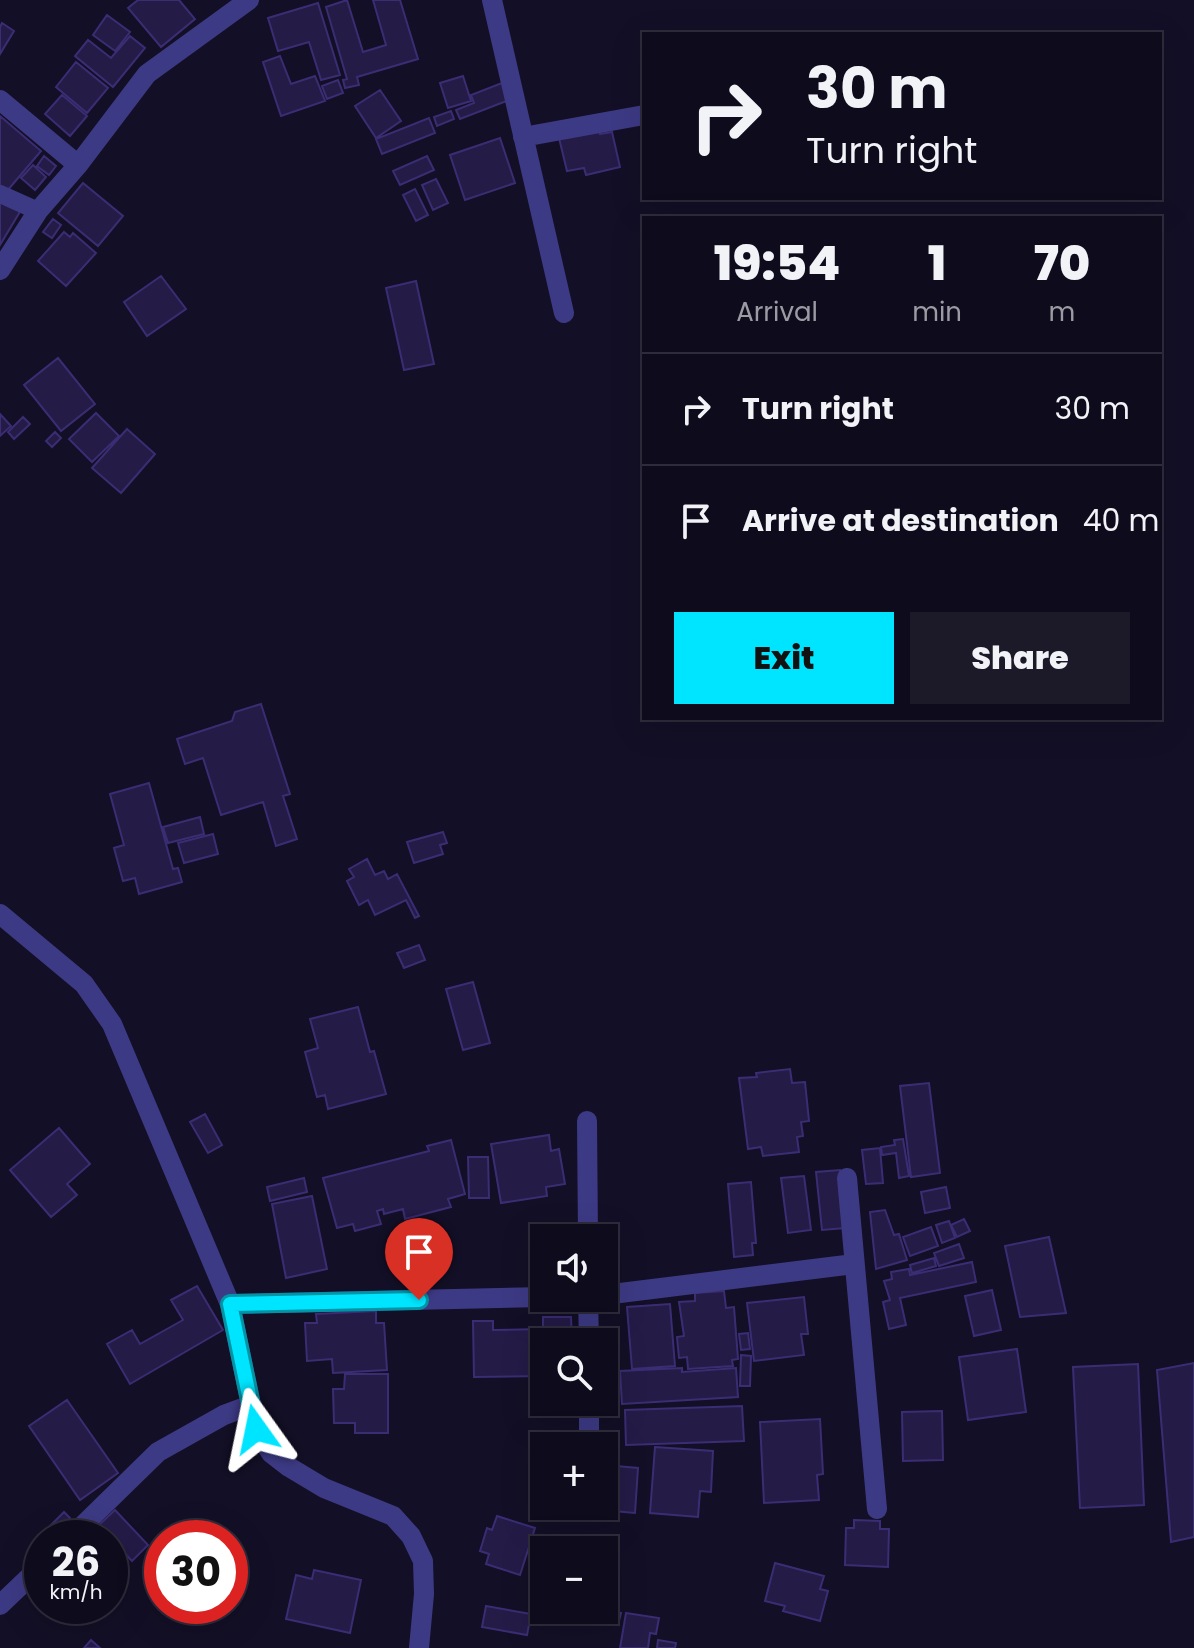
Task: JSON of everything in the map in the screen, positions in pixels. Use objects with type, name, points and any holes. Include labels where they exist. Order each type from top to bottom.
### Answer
[{"type":"street","points":[[0,270],[38,211],[78,165],[147,74],[249,0]]},
{"type":"street","points":[[492,0],[564,313]]},
{"type":"street","points":[[0,100],[78,165]]},
{"type":"street","points":[[523,137],[642,115]]},
{"type":"street","points":[[0,914],[84,984],[112,1024],[230,1304],[256,1429],[271,1453],[324,1488],[393,1516],[411,1536],[423,1561],[424,1594],[419,1648]]},
{"type":"street","points":[[587,1121],[588,1224]]},
{"type":"street","points":[[847,1178],[877,1509]]},
{"type":"street","points":[[618,1293],[854,1264]]},
{"type":"street","points":[[230,1304],[530,1297]]},
{"type":"street","points":[[88,1520],[158,1452],[224,1415],[251,1405]]},
{"type":"street","points":[[0,1605],[24,1582]]},
{"type":"lane","points":[[0,194],[38,211]]},
{"type":"building","points":[[138,0],[179,0],[195,19],[161,47],[128,8]]},
{"type":"building","points":[[347,0],[363,52],[386,45],[373,0],[400,0],[418,59],[357,77],[359,85],[345,88],[343,80],[347,79],[326,7]]},
{"type":"building","points":[[318,3],[340,75],[321,80],[309,42],[278,51],[268,18]]},
{"type":"building","points":[[107,15],[130,32],[115,51],[93,35]]},
{"type":"building","points":[[2,23],[14,31],[0,54],[0,27]]},
{"type":"building","points":[[130,36],[145,48],[113,87],[75,56],[88,40],[111,58]]},
{"type":"building","points":[[280,56],[291,84],[315,76],[325,101],[281,116],[263,62]]},
{"type":"building","points":[[76,62],[108,88],[87,113],[56,87]]},
{"type":"building","points":[[463,76],[471,101],[448,108],[440,83]]},
{"type":"building","points":[[338,80],[343,93],[327,99],[322,86]]},
{"type":"building","points":[[507,81],[514,98],[460,119],[456,110],[474,103],[471,95]]},
{"type":"building","points":[[380,90],[401,121],[376,138],[355,106]]},
{"type":"building","points":[[62,95],[87,116],[70,136],[45,114]]},
{"type":"building","points":[[451,111],[454,119],[437,126],[434,117]]},
{"type":"building","points":[[0,116],[41,151],[7,191],[0,185]]},
{"type":"building","points":[[429,118],[435,133],[382,154],[376,139]]},
{"type":"building","points":[[599,129],[600,134],[612,132],[620,167],[586,175],[584,168],[567,171],[559,138]]},
{"type":"building","points":[[500,138],[515,183],[465,200],[450,155]]},
{"type":"building","points":[[44,156],[56,166],[49,175],[37,166]]},
{"type":"building","points":[[427,156],[434,170],[400,185],[393,171]]},
{"type":"building","points":[[33,165],[46,177],[35,190],[21,178]]},
{"type":"building","points":[[436,179],[448,203],[433,210],[422,185]]},
{"type":"building","points":[[83,183],[123,216],[98,246],[58,213]]},
{"type":"building","points":[[415,189],[428,215],[416,221],[403,195]]},
{"type":"building","points":[[0,198],[21,210],[0,245]]},
{"type":"building","points":[[53,219],[61,225],[52,238],[43,232]]},
{"type":"building","points":[[64,232],[70,237],[73,233],[96,253],[66,286],[38,261]]},
{"type":"building","points":[[161,276],[186,309],[147,336],[124,302]]},
{"type":"building","points":[[416,281],[434,364],[404,370],[386,288]]},
{"type":"building","points":[[58,358],[95,404],[61,431],[24,385]]},
{"type":"building","points":[[96,413],[119,436],[92,462],[69,439]]},
{"type":"building","points":[[0,414],[11,426],[0,436]]},
{"type":"building","points":[[23,417],[30,424],[14,439],[8,432]]},
{"type":"building","points":[[127,429],[155,454],[121,493],[92,468]]},
{"type":"building","points":[[55,432],[61,438],[52,447],[46,441]]},
{"type":"building","points":[[261,704],[290,794],[283,796],[297,839],[276,846],[263,802],[221,815],[203,758],[185,764],[177,739],[232,721],[235,712]]},
{"type":"building","points":[[149,783],[173,869],[178,868],[182,882],[139,894],[135,878],[123,881],[114,848],[124,845],[110,794]]},
{"type":"building","points":[[200,817],[204,834],[168,843],[163,827]]},
{"type":"building","points":[[443,832],[447,843],[440,845],[443,854],[414,863],[407,842]]},
{"type":"building","points":[[213,834],[218,854],[184,863],[178,843]]},
{"type":"building","points":[[367,859],[375,875],[384,871],[388,879],[397,874],[419,916],[415,918],[406,900],[375,915],[368,900],[359,905],[347,881],[354,877],[349,869]]},
{"type":"building","points":[[419,945],[425,960],[404,968],[397,953]]},
{"type":"building","points":[[473,982],[490,1043],[463,1050],[446,989]]},
{"type":"building","points":[[358,1007],[386,1094],[328,1109],[325,1095],[317,1097],[305,1052],[318,1048],[310,1019]]},
{"type":"building","points":[[790,1069],[792,1083],[805,1082],[809,1121],[801,1122],[803,1136],[797,1137],[799,1152],[763,1156],[761,1147],[748,1149],[739,1078]]},
{"type":"building","points":[[929,1083],[940,1173],[911,1177],[900,1086]]},
{"type":"building","points":[[205,1114],[222,1145],[208,1153],[190,1122]]},
{"type":"building","points":[[59,1128],[90,1164],[67,1184],[77,1195],[51,1217],[10,1170]]},
{"type":"building","points":[[549,1135],[551,1151],[559,1149],[565,1184],[546,1187],[547,1196],[501,1203],[491,1144]]},
{"type":"building","points":[[903,1139],[909,1176],[899,1178],[896,1153],[882,1155],[881,1147],[895,1145],[894,1140]]},
{"type":"building","points":[[451,1140],[465,1194],[448,1199],[451,1207],[405,1219],[403,1209],[384,1214],[383,1209],[377,1211],[381,1224],[355,1231],[353,1224],[337,1228],[323,1178],[429,1151],[427,1146]]},
{"type":"building","points":[[880,1148],[883,1183],[866,1184],[862,1150]]},
{"type":"building","points":[[468,1157],[488,1157],[489,1198],[469,1198]]},
{"type":"building","points":[[840,1170],[845,1228],[822,1230],[816,1172]]},
{"type":"building","points":[[804,1176],[811,1230],[788,1233],[781,1178]]},
{"type":"building","points":[[304,1178],[307,1192],[270,1201],[267,1187]]},
{"type":"building","points":[[751,1182],[756,1243],[752,1243],[753,1255],[734,1257],[728,1184]]},
{"type":"building","points":[[946,1187],[950,1208],[925,1213],[921,1192]]},
{"type":"building","points":[[312,1196],[327,1269],[286,1278],[272,1204]]},
{"type":"building","points":[[885,1210],[894,1235],[899,1234],[907,1260],[876,1269],[870,1212]]},
{"type":"building","points":[[964,1219],[970,1231],[957,1237],[951,1225]]},
{"type":"building","points":[[949,1221],[955,1238],[942,1243],[936,1225]]},
{"type":"building","points":[[931,1227],[938,1246],[910,1256],[903,1237]]},
{"type":"building","points":[[1049,1237],[1066,1313],[1020,1317],[1005,1246]]},
{"type":"building","points":[[959,1244],[964,1258],[939,1266],[934,1253]]},
{"type":"building","points":[[934,1258],[936,1266],[912,1273],[910,1265]]},
{"type":"building","points":[[972,1262],[976,1282],[900,1298],[906,1325],[889,1329],[883,1302],[890,1300],[884,1281],[892,1279],[891,1272],[909,1269],[910,1275]]},
{"type":"building","points":[[197,1286],[223,1330],[130,1384],[107,1344],[132,1330],[140,1344],[183,1320],[171,1300]]},
{"type":"building","points":[[992,1290],[1001,1330],[974,1336],[965,1296]]},
{"type":"building","points":[[724,1291],[726,1308],[734,1307],[738,1359],[732,1360],[733,1366],[688,1369],[687,1357],[679,1358],[677,1337],[684,1336],[679,1302],[695,1301],[695,1293]]},
{"type":"building","points":[[804,1297],[808,1334],[801,1334],[804,1355],[754,1361],[747,1303]]},
{"type":"building","points":[[670,1304],[675,1366],[632,1369],[627,1307]]},
{"type":"building","points":[[376,1311],[376,1323],[384,1323],[387,1370],[333,1373],[332,1359],[307,1361],[305,1323],[317,1323],[316,1314]]},
{"type":"building","points":[[543,1317],[571,1317],[571,1328],[543,1328]]},
{"type":"building","points":[[473,1321],[493,1321],[493,1330],[530,1329],[530,1376],[474,1377]]},
{"type":"building","points":[[748,1333],[750,1349],[741,1350],[739,1334]]},
{"type":"building","points":[[1017,1349],[1026,1412],[968,1420],[959,1357]]},
{"type":"building","points":[[741,1355],[751,1356],[750,1386],[740,1386]]},
{"type":"building","points":[[1194,1363],[1194,1537],[1171,1542],[1157,1370]]},
{"type":"building","points":[[1138,1364],[1144,1505],[1080,1508],[1073,1367]]},
{"type":"building","points":[[682,1368],[682,1372],[736,1368],[738,1397],[622,1404],[620,1371]]},
{"type":"building","points":[[345,1374],[388,1374],[388,1433],[355,1433],[355,1423],[334,1423],[333,1389],[344,1389]]},
{"type":"building","points":[[67,1400],[118,1473],[80,1500],[29,1426]]},
{"type":"building","points":[[742,1406],[744,1441],[626,1445],[625,1410]]},
{"type":"building","points":[[942,1411],[943,1460],[903,1461],[902,1412]]},
{"type":"building","points":[[820,1419],[823,1474],[817,1475],[819,1500],[764,1503],[760,1422]]},
{"type":"building","points":[[655,1447],[713,1451],[711,1492],[700,1491],[698,1517],[650,1513]]},
{"type":"building","points":[[618,1466],[638,1468],[635,1513],[618,1511]]},
{"type":"building","points":[[115,1510],[124,1520],[104,1520]]},
{"type":"building","points":[[64,1512],[70,1518],[68,1520],[56,1520]]},
{"type":"building","points":[[497,1516],[535,1528],[520,1575],[486,1564],[489,1554],[480,1551],[487,1528],[492,1530]]},
{"type":"building","points":[[854,1520],[880,1521],[880,1529],[889,1529],[888,1567],[845,1565],[846,1528],[854,1528]]},
{"type":"building","points":[[128,1524],[144,1541],[144,1549],[132,1561],[128,1557]]},
{"type":"building","points":[[775,1563],[824,1576],[820,1589],[828,1591],[820,1621],[783,1611],[785,1606],[765,1601]]},
{"type":"building","points":[[314,1570],[361,1580],[350,1633],[286,1619],[296,1575],[312,1579]]},
{"type":"building","points":[[486,1606],[530,1614],[527,1635],[482,1627]]},
{"type":"building","points":[[626,1613],[659,1618],[656,1634],[650,1633],[648,1648],[620,1648]]},
{"type":"building","points":[[91,1640],[100,1648],[84,1648]]},
{"type":"building","points":[[658,1640],[676,1643],[675,1648],[657,1648]]},
{"type":"route","points":[[256,1429],[230,1304],[419,1300]]}]
